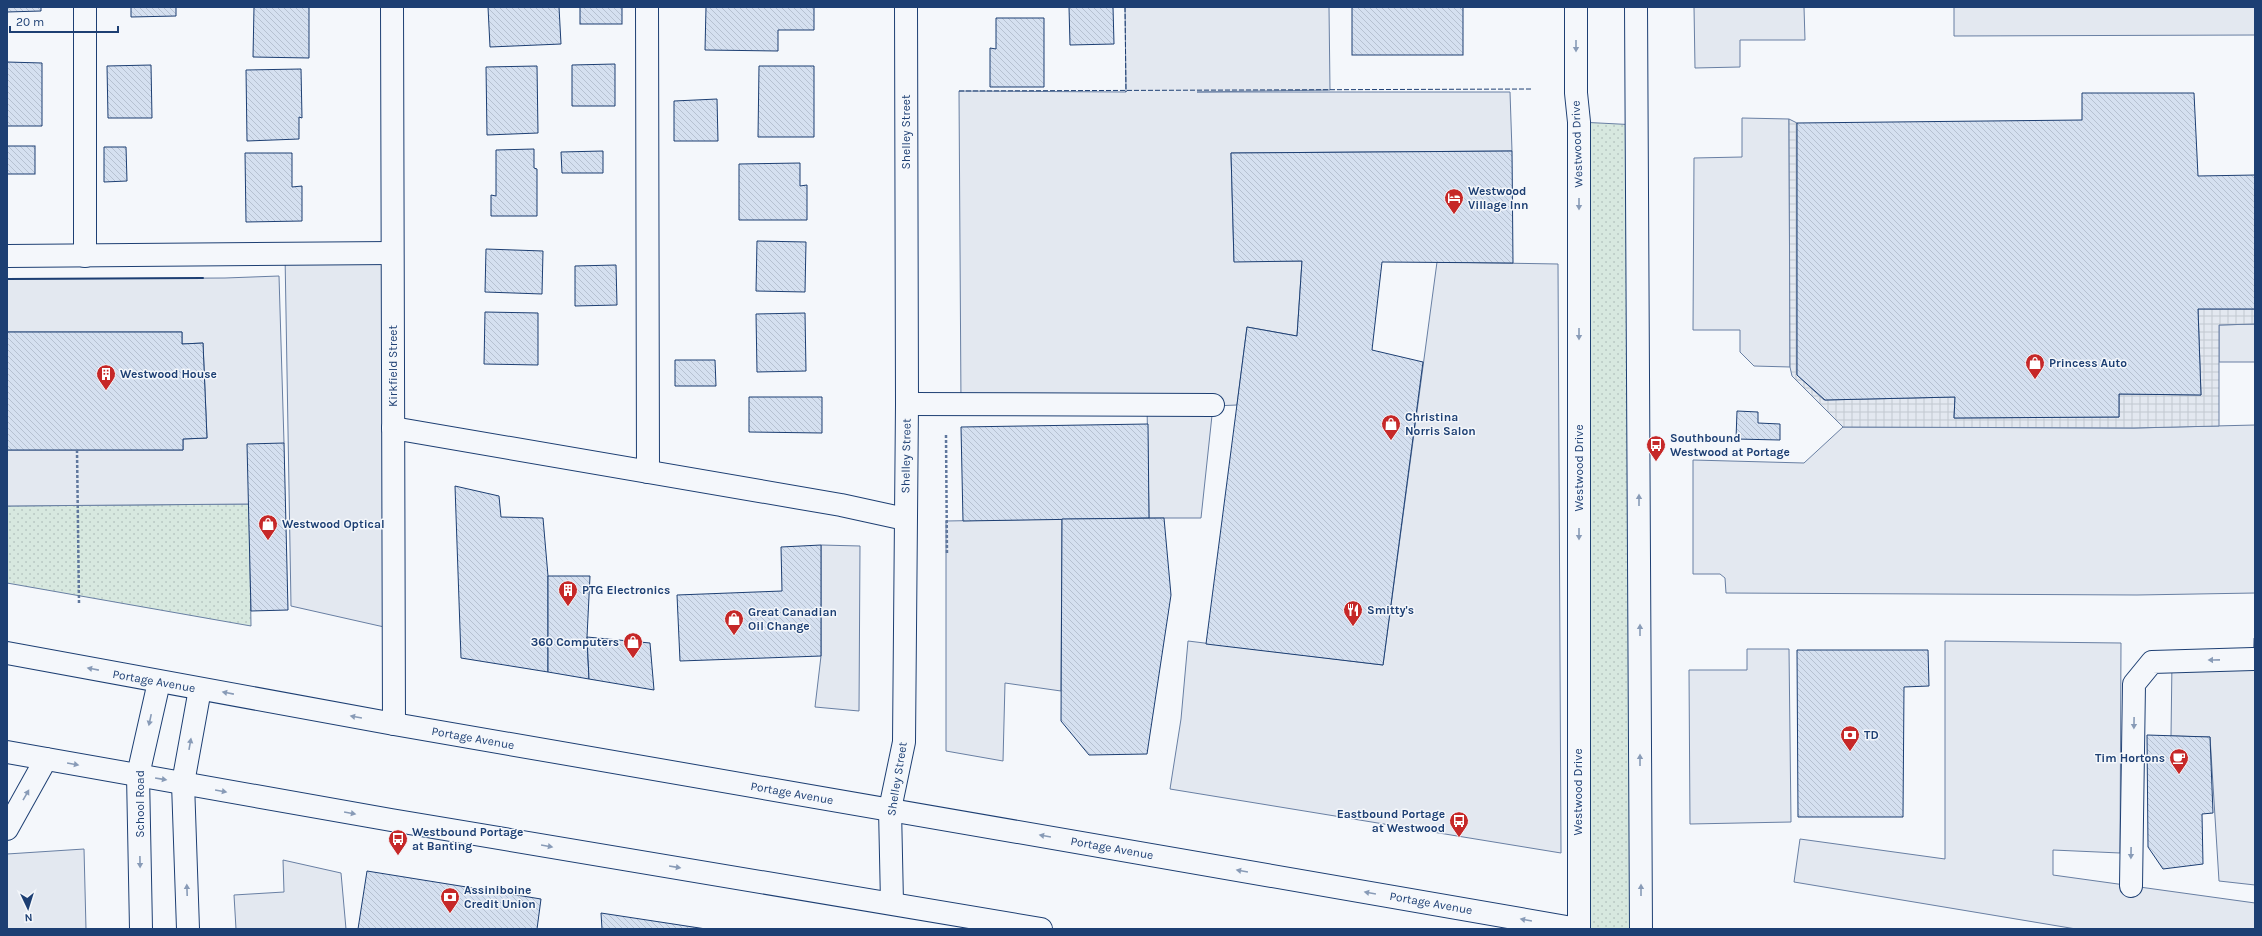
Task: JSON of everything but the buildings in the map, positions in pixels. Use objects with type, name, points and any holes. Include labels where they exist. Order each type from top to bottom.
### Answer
[{"type":"main road","points":[[85,7],[85,256]]},
{"type":"main road","name":"Kirkfield Street","points":[[392,7],[394,724]]},
{"type":"main road","points":[[646,7],[648,472]]},
{"type":"main road","name":"Shelley Street","points":[[892,903],[890,809],[904,742],[907,404],[906,7]]},
{"type":"main road","name":"Westwood Drive","points":[[1576,7],[1576,93],[1579,122],[1578,929]]},
{"type":"main road","points":[[1636,7],[1641,929]]},
{"type":"main road","points":[[7,256],[392,253]]},
{"type":"main road","points":[[907,404],[1213,405]]},
{"type":"main road","points":[[393,428],[840,505],[906,519]]},
{"type":"main road","name":"Portage Avenue","points":[[7,653],[394,724],[1578,929]]},
{"type":"main road","points":[[2131,886],[2134,684],[2152,662],[2254,659]]},
{"type":"main road","name":"School Road","points":[[141,929],[138,776],[159,682]]},
{"type":"main road","points":[[188,929],[183,782],[200,689]]},
{"type":"main road","points":[[7,752],[391,820],[1041,929]]},
{"type":"main road","points":[[7,829],[46,759]]},
{"type":"path","points":[[946,405],[947,555]]},
{"type":"path","points":[[78,450],[79,603]]},
{"type":"shaded area","points":[[1125,7],[1329,7],[1330,90],[1197,92],[1510,92],[1512,151],[1231,153],[1234,261],[1302,261],[1297,336],[1247,327],[1237,405],[1213,406],[1201,518],[1149,518],[1147,405],[961,405],[959,91],[1126,92]]},
{"type":"shaded area","points":[[1694,7],[1804,7],[1805,40],[1740,40],[1740,67],[1695,68]]},
{"type":"shaded area","points":[[1954,7],[2255,7],[2255,35],[1954,36]]},
{"type":"shaded area","points":[[1742,118],[1789,119],[1790,367],[1754,366],[1740,352],[1740,330],[1693,330],[1694,158],[1742,157]]},
{"type":"shaded area","points":[[1789,119],[1797,123],[1797,375],[1824,400],[1955,397],[1954,418],[2119,417],[2119,394],[2201,395],[2198,309],[2255,309],[2255,324],[2219,325],[2219,426],[2134,428],[1843,427],[1792,376],[1790,367]]},
{"type":"shaded area","points":[[1579,122],[1638,125],[1641,929],[1579,929]]},
{"type":"shaded area","points":[[392,253],[393,629],[291,606],[285,254]]},
{"type":"shaded area","points":[[1437,262],[1558,264],[1561,853],[1170,789],[1181,719],[1188,641],[1383,665]]},
{"type":"shaded area","points":[[279,276],[284,443],[249,504],[7,506],[7,450],[183,450],[183,439],[207,438],[203,343],[182,344],[182,332],[7,332],[7,279],[225,278]]},
{"type":"shaded area","points":[[2255,324],[2255,362],[2219,362],[2219,325]]},
{"type":"shaded area","points":[[2255,425],[2255,593],[2137,595],[1726,593],[1725,578],[1720,574],[1693,574],[1693,460],[1804,463],[1843,427],[2134,428]]},
{"type":"shaded area","points":[[249,504],[251,626],[7,583],[7,506]]},
{"type":"shaded area","points":[[1062,519],[1061,691],[1005,683],[1003,761],[946,751],[946,521]]},
{"type":"shaded area","points":[[821,545],[860,546],[859,711],[815,707],[821,656]]},
{"type":"shaded area","points":[[2254,638],[2255,885],[2219,881],[2210,737],[2171,736],[2172,661],[2253,659]]},
{"type":"shaded area","points":[[1945,641],[2121,643],[2120,853],[2053,850],[2053,875],[2255,903],[2255,929],[2076,929],[1794,882],[1800,839],[1945,859]]},
{"type":"shaded area","points":[[1747,649],[1789,649],[1791,822],[1690,824],[1689,670],[1747,670]]},
{"type":"shaded area","points":[[84,849],[86,929],[7,929],[7,854]]},
{"type":"shaded area","points":[[283,860],[341,873],[346,929],[236,929],[234,895],[284,892]]},
{"type":"fence","points":[[1125,7],[1126,92]]},
{"type":"fence","points":[[959,91],[1532,89]]},
{"type":"wall","points":[[7,279],[203,278]]},
{"type":"place","name":"Westwood Village Inn","points":[[1454,215]]},
{"type":"place","name":"Princess Auto","points":[[2035,380]]},
{"type":"place","name":"Westwood House","points":[[106,391]]},
{"type":"place","name":"Christina Norris Salon","points":[[1391,441]]},
{"type":"place","name":"Southbound Westwood at Portage","points":[[1656,462]]},
{"type":"place","name":"Westwood Optical","points":[[268,541]]},
{"type":"place","name":"PTG Electronics","points":[[568,607]]},
{"type":"place","name":"Smitty's","points":[[1353,627]]},
{"type":"place","name":"Great Canadian Oil Change","points":[[734,636]]},
{"type":"place","name":"360 Computers","points":[[633,659]]},
{"type":"place","name":"TD","points":[[1850,752]]},
{"type":"place","name":"Tim Hortons","points":[[2179,775]]},
{"type":"place","name":"Eastbound Portage at Westwood","points":[[1459,838]]},
{"type":"place","name":"Westbound Portage at Banting","points":[[398,856]]},
{"type":"place","name":"Assiniboine Credit Union","points":[[450,914]]}]
